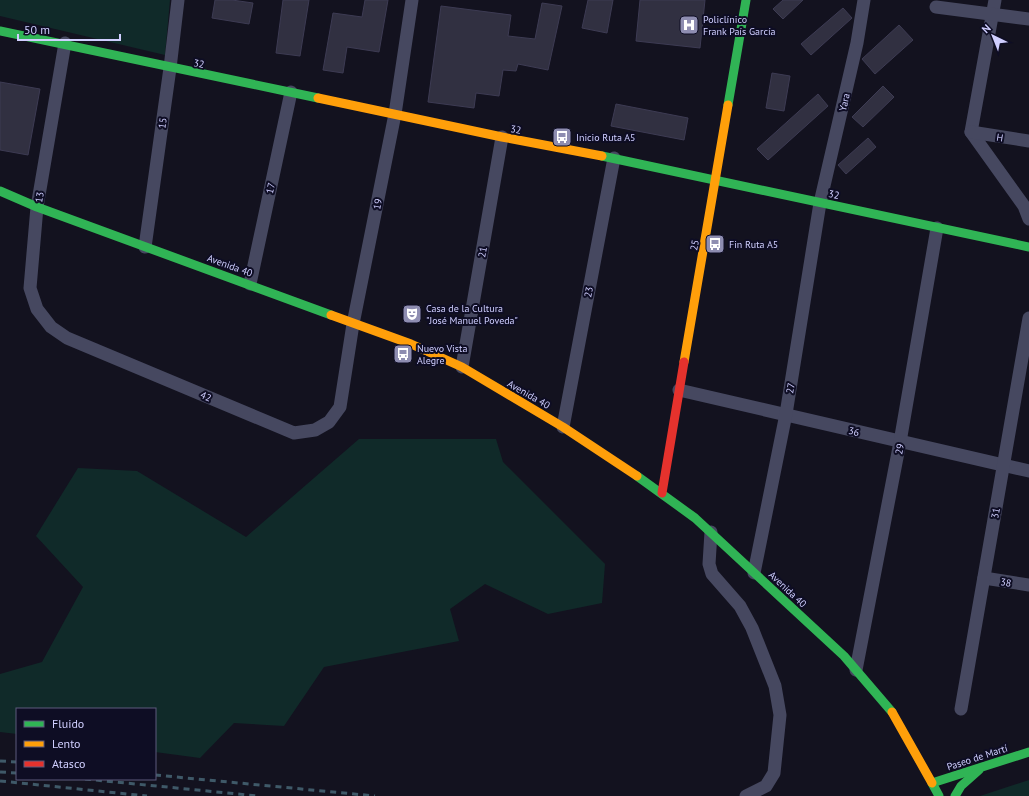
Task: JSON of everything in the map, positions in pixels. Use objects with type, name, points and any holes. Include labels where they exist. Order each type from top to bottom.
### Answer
[{"type":"street","name":"15","points":[[145,246],[178,0]]},
{"type":"street","name":"19","points":[[340,407],[353,324],[395,114],[412,0]]},
{"type":"street","name":"25","points":[[662,493],[717,180],[746,0]]},
{"type":"street","name":"Yara","points":[[820,203],[857,43],[864,0]]},
{"type":"street","points":[[995,0],[971,132],[1024,206],[1029,219]]},
{"type":"street","points":[[936,6],[1029,19]]},
{"type":"street","name":"32","points":[[0,31],[65,43],[170,68],[502,137],[614,158],[1029,247]]},
{"type":"street","name":"13","points":[[65,43],[37,207],[30,288],[32,299],[37,309],[51,327],[67,338]]},
{"type":"street","name":"17","points":[[250,284],[291,92]]},
{"type":"street","name":"H","points":[[971,132],[1029,141]]},
{"type":"street","name":"21","points":[[462,367],[502,137]]},
{"type":"street","name":"23","points":[[563,427],[614,158]]},
{"type":"street","name":"Avenida 40","points":[[0,191],[37,207],[411,344],[462,367],[563,427],[662,493],[695,518],[844,656],[894,716],[939,796]]},
{"type":"street","name":"27","points":[[754,573],[786,414],[820,203]]},
{"type":"street","name":"29","points":[[856,670],[900,442],[937,228]]},
{"type":"street","name":"31","points":[[961,709],[1003,466],[1026,358],[1029,318]]},
{"type":"street","name":"42","points":[[67,338],[294,433],[315,430],[330,422],[340,407]]},
{"type":"street","name":"36","points":[[679,390],[1029,471]]},
{"type":"street","points":[[711,532],[709,564],[712,574],[740,606],[752,628],[775,686],[780,715],[774,773],[766,786],[746,796]]},
{"type":"street","name":"38","points":[[984,578],[1029,586]]},
{"type":"street","name":"Paseo de Martí","points":[[932,783],[1029,752]]},
{"type":"street","points":[[955,796],[961,786],[983,767]]},
{"type":"green space","points":[[0,0],[170,0],[165,55],[0,16]]},
{"type":"green space","points":[[359,439],[496,439],[503,462],[605,564],[602,603],[548,614],[485,584],[450,609],[459,641],[324,667],[284,726],[234,723],[200,758],[156,752],[156,708],[16,708],[16,734],[0,732],[0,674],[42,662],[83,587],[36,536],[78,468],[137,471],[246,537]]},
{"type":"green space","points":[[1029,780],[1029,796],[980,796]]},
{"type":"building","points":[[215,0],[232,0],[253,3],[249,24],[212,18]]},
{"type":"building","points":[[283,0],[309,0],[300,56],[276,53]]},
{"type":"building","points":[[365,0],[388,0],[379,52],[347,47],[343,73],[323,70],[333,13],[362,17]]},
{"type":"building","points":[[588,0],[613,0],[607,33],[582,28]]},
{"type":"building","points":[[640,0],[705,0],[700,48],[636,41]]},
{"type":"building","points":[[783,0],[803,0],[783,19],[773,9]]},
{"type":"building","points":[[542,3],[562,6],[548,70],[518,64],[516,71],[503,70],[499,96],[476,93],[474,108],[428,102],[441,6],[511,15],[508,36],[535,39]]},
{"type":"building","points":[[843,8],[852,18],[811,55],[801,44]]},
{"type":"building","points":[[899,25],[913,40],[875,74],[862,59]]},
{"type":"building","points":[[772,73],[790,76],[784,111],[766,108]]},
{"type":"building","points":[[0,82],[40,89],[28,155],[0,150]]},
{"type":"building","points":[[883,86],[894,97],[863,127],[852,117]]},
{"type":"building","points":[[818,94],[828,106],[768,160],[757,149]]},
{"type":"building","points":[[616,104],[688,118],[684,140],[611,126]]},
{"type":"building","points":[[868,138],[876,147],[846,174],[838,165]]},
{"type":"railway","points":[[0,761],[16,762]]},
{"type":"railway","points":[[0,772],[16,773]]},
{"type":"railway","points":[[156,775],[375,796]]},
{"type":"railway","points":[[95,780],[258,796]]},
{"type":"railway","points":[[0,781],[147,796]]},
{"type":"traffic: fast","points":[[728,105],[746,0]]},
{"type":"traffic: fast","points":[[0,31],[318,98]]},
{"type":"traffic: fast","points":[[602,156],[1029,247]]},
{"type":"traffic: fast","points":[[0,191],[37,207],[331,315]]},
{"type":"traffic: fast","points":[[637,476],[695,518],[844,656],[892,712]]},
{"type":"traffic: fast","points":[[939,796],[932,783],[1029,752]]},
{"type":"traffic: fast","points":[[955,796],[961,786],[979,770]]},
{"type":"traffic: slow","points":[[318,98],[502,137],[602,156]]},
{"type":"traffic: slow","points":[[684,362],[728,105]]},
{"type":"traffic: slow","points":[[331,315],[411,344],[462,367],[563,427],[637,476]]},
{"type":"traffic: slow","points":[[892,712],[932,783]]},
{"type":"traffic: jam","points":[[662,493],[684,362]]},
{"type":"place","name":"Policlínico Frank País García","points":[[689,25]]},
{"type":"place","name":"Inicio Ruta A5","points":[[562,137]]},
{"type":"place","name":"Fin Ruta A5","points":[[715,244]]},
{"type":"place","name":"Casa de la Cultura \"José Manuel Poveda\"","points":[[412,314]]},
{"type":"place","name":"Nuevo Vista Alegre","points":[[403,354]]}]
